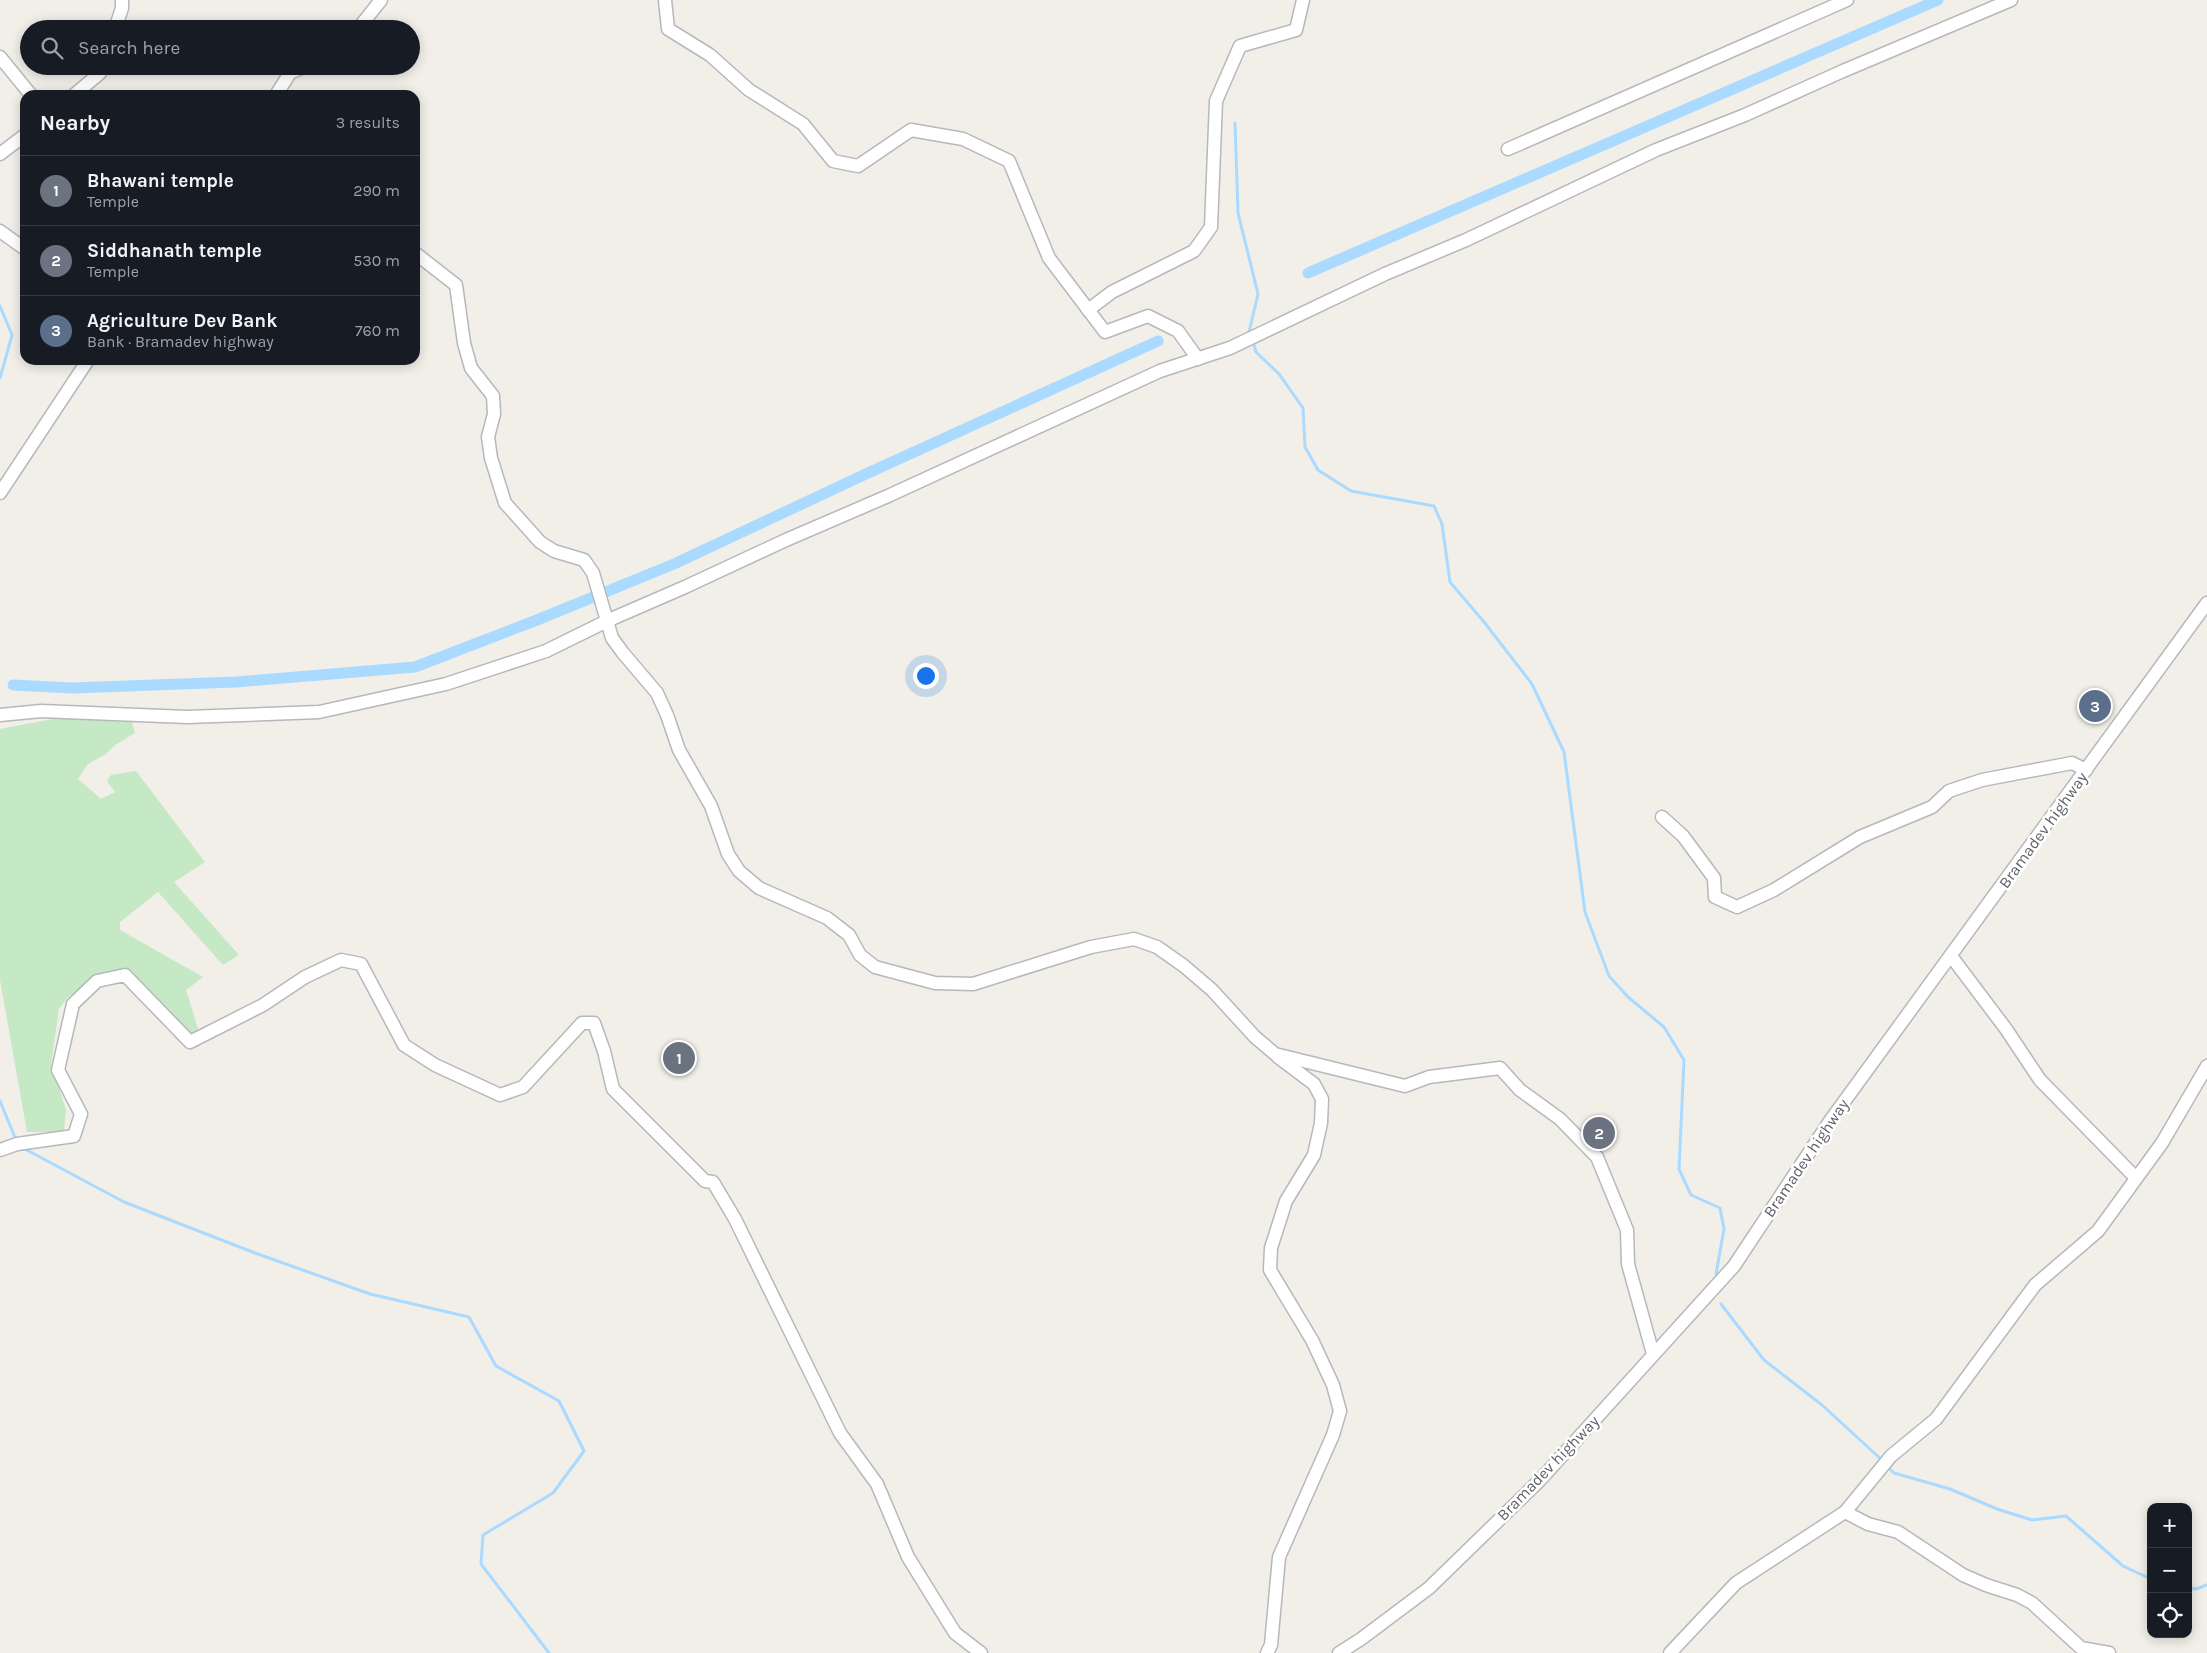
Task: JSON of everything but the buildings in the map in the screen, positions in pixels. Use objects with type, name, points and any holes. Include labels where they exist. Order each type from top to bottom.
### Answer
[{"type":"street","points":[[118,20],[122,8],[122,0]]},
{"type":"street","points":[[365,20],[381,0]]},
{"type":"street","points":[[665,0],[668,28],[710,55],[749,90],[803,124],[833,160],[858,166],[912,130],[963,139],[1009,161],[1050,258],[1105,332],[1148,316],[1178,331],[1198,359]]},
{"type":"street","points":[[1088,310],[1112,292],[1194,251],[1211,227],[1216,101],[1240,46],[1296,30],[1303,0]]},
{"type":"street","points":[[1508,149],[1847,0]]},
{"type":"street","points":[[0,715],[41,711],[187,717],[319,712],[446,684],[546,651],[609,620],[888,496],[1160,371],[1230,348],[1385,274],[1466,240],[1656,150],[1745,115],[2010,0]]},
{"type":"street","points":[[0,56],[27,90]]},
{"type":"street","points":[[80,90],[98,75]]},
{"type":"street","points":[[279,90],[289,75]]},
{"type":"street","points":[[0,154],[20,139]]},
{"type":"street","points":[[0,231],[20,245]]},
{"type":"street","points":[[420,257],[456,285],[464,343],[471,368],[493,396],[494,414],[488,437],[491,458],[505,503],[540,542],[554,552],[584,560],[593,574],[609,620],[612,638],[622,653],[656,693],[667,715],[679,750],[711,806],[728,854],[739,871],[758,888],[827,918],[849,936],[860,956],[875,967],[935,983],[972,984],[1091,948],[1134,939],[1157,946],[1212,990],[1256,1037],[1314,1084],[1322,1099],[1314,1155],[1286,1201],[1271,1248],[1270,1270],[1312,1340],[1333,1385],[1340,1411],[1279,1557],[1270,1645],[1267,1653]]},
{"type":"street","points":[[0,493],[85,365]]},
{"type":"street","name":"Bramadev highway","points":[[1338,1653],[1361,1639],[1428,1588],[1540,1480],[1734,1266],[1830,1120],[2207,603]]},
{"type":"street","points":[[1662,817],[1683,836],[1714,878],[1715,897],[1738,907],[1774,890],[1860,837],[1932,807],[1949,791],[1982,780],[2072,764],[2086,770]]},
{"type":"street","points":[[1951,956],[2006,1029],[2040,1080],[2136,1178]]},
{"type":"street","points":[[0,1150],[18,1144],[74,1136],[81,1114],[58,1070],[72,1004],[98,980],[125,974],[190,1042],[263,1005],[305,977],[341,960],[361,964],[384,1004],[404,1045],[435,1065],[500,1094],[523,1087],[582,1023],[594,1023],[604,1051],[613,1089],[705,1181],[713,1182],[735,1219],[840,1433],[876,1484],[908,1557],[955,1633],[981,1653]]},
{"type":"street","points":[[1275,1054],[1405,1086],[1429,1077],[1500,1068],[1520,1090],[1560,1119],[1597,1157],[1627,1230],[1628,1264],[1653,1354]]},
{"type":"street","points":[[1670,1653],[1736,1583],[1845,1512],[1891,1456],[1936,1419],[2035,1285],[2098,1231],[2162,1143],[2207,1066]]},
{"type":"street","points":[[1845,1512],[1868,1524],[1898,1532],[1963,1575],[1986,1586],[2017,1595],[2032,1603],[2081,1648],[2109,1653]]},
{"type":"green space","points":[[58,718],[132,722],[135,733],[115,745],[106,754],[88,764],[78,779],[101,799],[115,792],[107,781],[111,775],[136,771],[205,862],[174,882],[239,955],[223,965],[158,892],[120,922],[120,930],[203,977],[186,990],[200,1035],[190,1038],[127,971],[99,978],[69,996],[59,1009],[51,1064],[66,1110],[64,1132],[27,1132],[0,980],[0,729]]},
{"type":"waterway","points":[[1308,273],[1938,0]]},
{"type":"waterway","points":[[1235,123],[1238,213],[1258,294],[1249,332],[1250,336]]},
{"type":"waterway","points":[[0,306],[12,335],[0,378]]},
{"type":"waterway","points":[[13,685],[72,688],[236,682],[415,667],[674,564],[1158,341]]},
{"type":"waterway","points":[[1253,342],[1256,352],[1279,374],[1303,408],[1305,447],[1318,470],[1351,491],[1434,506],[1442,524],[1450,582],[1532,684],[1564,752],[1585,912],[1609,976],[1628,997],[1664,1027],[1684,1060],[1679,1169],[1691,1195],[1720,1208],[1724,1229],[1716,1274]]},
{"type":"waterway","points":[[0,1101],[16,1140]]},
{"type":"waterway","points":[[23,1148],[124,1202],[255,1253],[370,1294],[469,1317],[496,1366],[559,1401],[584,1451],[553,1493],[483,1535],[481,1564],[549,1653]]},
{"type":"waterway","points":[[1721,1304],[1764,1360],[1822,1405],[1883,1461]]},
{"type":"waterway","points":[[1887,1466],[1894,1473],[1950,1489],[1997,1509],[2032,1520],[2066,1516],[2123,1566],[2147,1577]]},
{"type":"waterway","points":[[2192,1588],[2207,1585]]},
{"type":"place","name":"Agriculture Dev Bank","points":[[2095,706]]},
{"type":"place","name":"Bhawani temple","points":[[679,1058]]},
{"type":"place","name":"Siddhanath temple","points":[[1599,1133]]}]
